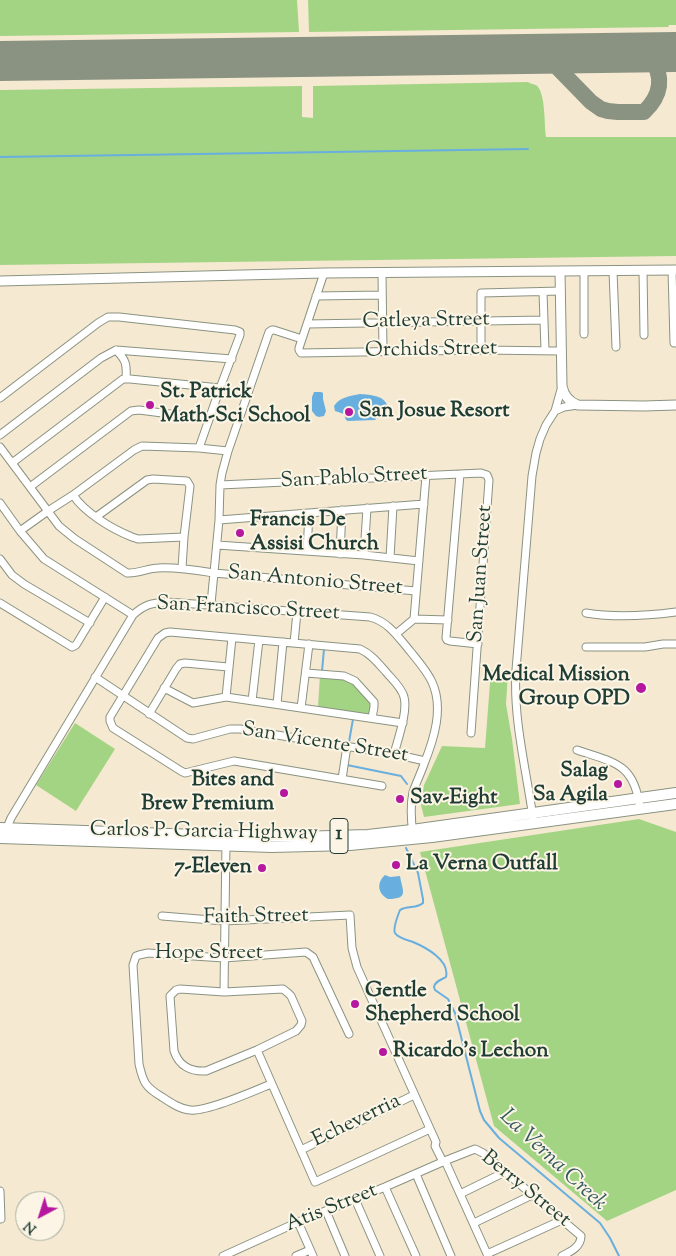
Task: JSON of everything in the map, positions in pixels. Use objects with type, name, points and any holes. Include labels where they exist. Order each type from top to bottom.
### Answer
[{"type":"highway","name":"Carlos P. Garcia Highway","points":[[3,833],[296,842],[368,835],[412,835],[640,803],[676,792]]},
{"type":"highway","name":"Carlos P. Garcia Highway","points":[[640,803],[676,804]]},
{"type":"main road","points":[[0,281],[324,273],[674,270]]},
{"type":"main road","points":[[560,271],[562,386],[568,399],[578,405],[676,405]]},
{"type":"street","points":[[643,270],[644,335]]},
{"type":"street","points":[[674,270],[675,343]]},
{"type":"street","points":[[584,271],[584,334]]},
{"type":"street","points":[[613,271],[616,347]]},
{"type":"street","points":[[211,604],[219,520],[220,485],[228,451],[270,332],[274,330],[302,339],[324,273]]},
{"type":"street","points":[[382,273],[383,352]]},
{"type":"street","points":[[481,350],[481,293],[561,291]]},
{"type":"street","points":[[543,292],[545,350]]},
{"type":"street","points":[[316,296],[382,294]]},
{"type":"street","points":[[0,398],[108,317],[235,330],[240,332],[240,335],[199,448]]},
{"type":"street","name":"Catleya Street","points":[[307,324],[544,320]]},
{"type":"street","name":"Orchids Street","points":[[302,339],[299,348],[300,352],[304,353],[481,350],[562,351]]},
{"type":"street","points":[[0,435],[101,358],[116,350],[232,359]]},
{"type":"street","points":[[116,350],[127,364],[126,379]]},
{"type":"street","points":[[12,463],[120,381],[126,379],[220,388]]},
{"type":"street","points":[[533,818],[515,700],[516,670],[532,476],[540,439],[555,411],[562,386]]},
{"type":"street","points":[[555,411],[564,407],[578,405]]},
{"type":"street","points":[[30,487],[131,411],[139,410],[209,419]]},
{"type":"street","name":"San Antonio Street","points":[[0,446],[63,530],[123,571],[134,573],[156,568],[182,568],[214,573],[416,591]]},
{"type":"street","points":[[20,531],[142,446],[228,451]]},
{"type":"street","name":"San Pablo Street","points":[[220,485],[481,473],[487,475]]},
{"type":"street","points":[[460,474],[446,638],[447,640],[478,644]]},
{"type":"street","name":"San Juan Street","points":[[471,733],[489,480],[487,475]]},
{"type":"street","points":[[414,619],[426,476]]},
{"type":"street","points":[[96,517],[147,480],[188,482],[190,486],[182,568]]},
{"type":"street","points":[[73,495],[83,507],[96,517],[126,535],[138,539],[184,536]]},
{"type":"street","points":[[0,503],[20,531],[48,563],[133,615]]},
{"type":"street","points":[[219,520],[424,504]]},
{"type":"street","points":[[390,558],[393,506]]},
{"type":"street","points":[[364,556],[367,508]]},
{"type":"street","points":[[340,554],[342,510]]},
{"type":"street","points":[[307,551],[309,513]]},
{"type":"street","points":[[217,545],[307,551],[419,562]]},
{"type":"street","points":[[0,559],[12,575],[30,588],[90,622]]},
{"type":"street","points":[[0,603],[73,647],[105,597]]},
{"type":"street","name":"San Francisco Street","points":[[3,833],[133,615],[140,608],[154,602],[168,602],[370,617],[379,619],[388,625],[432,680],[437,701],[436,724],[432,742],[412,798],[412,835]]},
{"type":"street","points":[[294,643],[297,612]]},
{"type":"street","points":[[586,613],[609,616],[653,615],[676,612]]},
{"type":"street","points":[[396,634],[414,619],[448,620]]},
{"type":"street","points":[[382,786],[234,761],[189,772],[181,772],[113,728],[110,717],[158,638],[170,632],[360,649],[377,661],[404,696],[403,723],[394,754]]},
{"type":"street","points":[[226,697],[232,638]]},
{"type":"street","points":[[252,701],[259,640]]},
{"type":"street","points":[[277,704],[283,642]]},
{"type":"street","points":[[301,708],[309,644]]},
{"type":"street","points":[[586,647],[645,647],[676,644]]},
{"type":"street","points":[[149,714],[180,664],[228,667]]},
{"type":"street","points":[[306,673],[344,676],[355,681],[374,702],[372,718]]},
{"type":"street","name":"San Vicente Street","points":[[95,677],[187,738],[193,739],[230,729],[240,729],[394,754],[425,762]]},
{"type":"street","points":[[164,688],[193,703],[226,697],[403,723]]},
{"type":"street","points":[[342,780],[347,746]]},
{"type":"street","points":[[577,750],[622,768],[633,781],[640,803]]},
{"type":"street","points":[[224,992],[226,841]]},
{"type":"street","name":"Faith Street","points":[[162,916],[224,921],[277,920],[350,915],[352,948],[357,967],[414,1095]]},
{"type":"street","name":"Hope Street","points":[[271,1084],[197,1111],[178,1107],[156,1094],[144,1083],[139,1064],[134,966],[136,956],[148,954],[224,958],[306,952],[313,957],[349,1034]]},
{"type":"street","points":[[180,989],[224,992],[282,989],[291,996],[302,1021],[301,1025],[296,1031],[257,1050],[206,1071],[191,1069],[177,1059],[174,1052],[170,996],[180,989]]},
{"type":"street","points":[[257,1050],[315,1182],[430,1129]]},
{"type":"street","points":[[414,1095],[436,1142],[439,1144],[445,1162],[488,1255],[562,1220]]},
{"type":"street","name":"Echeverria","points":[[301,1150],[414,1095]]},
{"type":"street","name":"Berry Street","points":[[445,1162],[475,1149],[483,1153],[581,1236],[574,1253]]},
{"type":"street","name":"Atis Street","points":[[223,1256],[326,1210],[445,1162]]},
{"type":"street","points":[[460,1194],[505,1172]]},
{"type":"street","points":[[416,1174],[452,1256]]},
{"type":"street","points":[[385,1187],[416,1256]]},
{"type":"street","points":[[0,1191],[1,1219]]},
{"type":"street","points":[[474,1223],[532,1195]]},
{"type":"street","points":[[355,1199],[380,1256]]},
{"type":"street","points":[[326,1210],[345,1256]]},
{"type":"street","points":[[296,1256],[312,1253],[298,1222]]},
{"type":"street","points":[[562,1256],[574,1253]]},
{"type":"green space","points":[[0,0],[297,0],[299,32],[0,36]]},
{"type":"green space","points":[[308,0],[676,0],[676,25],[669,25],[668,27],[309,32]]},
{"type":"green space","points":[[528,82],[536,85],[542,94],[546,137],[676,137],[676,256],[0,265],[0,90],[302,86],[302,117],[313,118],[313,86]]},
{"type":"green space","points":[[491,670],[508,672],[506,704],[520,804],[424,817],[421,805],[424,785],[442,746],[485,748]]},
{"type":"green space","points":[[320,675],[353,682],[371,702],[371,716],[318,707]]},
{"type":"green space","points":[[75,723],[115,749],[76,811],[36,785]]},
{"type":"green space","points":[[639,819],[676,832],[676,1190],[607,1221],[494,1126],[420,852]]},
{"type":"water","points":[[314,392],[323,393],[326,411],[324,416],[316,416],[312,411]]},
{"type":"water","points":[[360,394],[381,398],[388,408],[379,412],[375,420],[348,421],[344,414],[335,411],[334,406],[339,401],[346,397]]},
{"type":"water","points":[[385,875],[390,877],[400,876],[403,889],[402,895],[395,899],[388,899],[382,894],[379,885]]},
{"type":"waterway","points":[[0,157],[528,149]]},
{"type":"waterway","name":"La Verna Creek","points":[[322,671],[324,649]]},
{"type":"waterway","name":"La Verna Creek","points":[[349,742],[353,719]]},
{"type":"waterway","name":"La Verna Creek","points":[[347,765],[401,776],[407,784]]},
{"type":"waterway","name":"La Verna Creek","points":[[406,848],[418,873],[423,903],[400,910],[395,925],[395,933],[400,938],[418,944],[430,951],[444,965],[446,977],[437,982],[434,987],[435,990],[448,999],[455,1013],[480,1111],[484,1120],[499,1138],[600,1223],[619,1256]]},
{"type":"taxiway","points":[[522,54],[536,56],[552,62],[591,102],[601,109],[618,112],[644,112],[650,106],[657,93],[659,79],[655,64],[642,49],[632,44],[619,42],[584,54]]},
{"type":"runway","points":[[0,61],[676,52]]},
{"type":"place","name":"St. Patrick Math-Sci School","points":[[150,405]]},
{"type":"place","name":"San Josue Resort","points":[[349,412]]},
{"type":"place","name":"Francis De Assisi Church","points":[[240,533]]},
{"type":"place","name":"Medical Mission Group OPD","points":[[641,688]]},
{"type":"place","name":"Salag Sa Agila","points":[[618,784]]},
{"type":"place","name":"Bites and Brew Premium","points":[[284,793]]},
{"type":"place","name":"Sav-Eight","points":[[400,799]]},
{"type":"place","name":"La Verna Outfall","points":[[396,865]]},
{"type":"place","name":"7-Eleven","points":[[262,868]]},
{"type":"place","name":"Gentle Shepherd School","points":[[355,1004]]},
{"type":"place","name":"Ricardo's Lechon","points":[[383,1052]]}]
